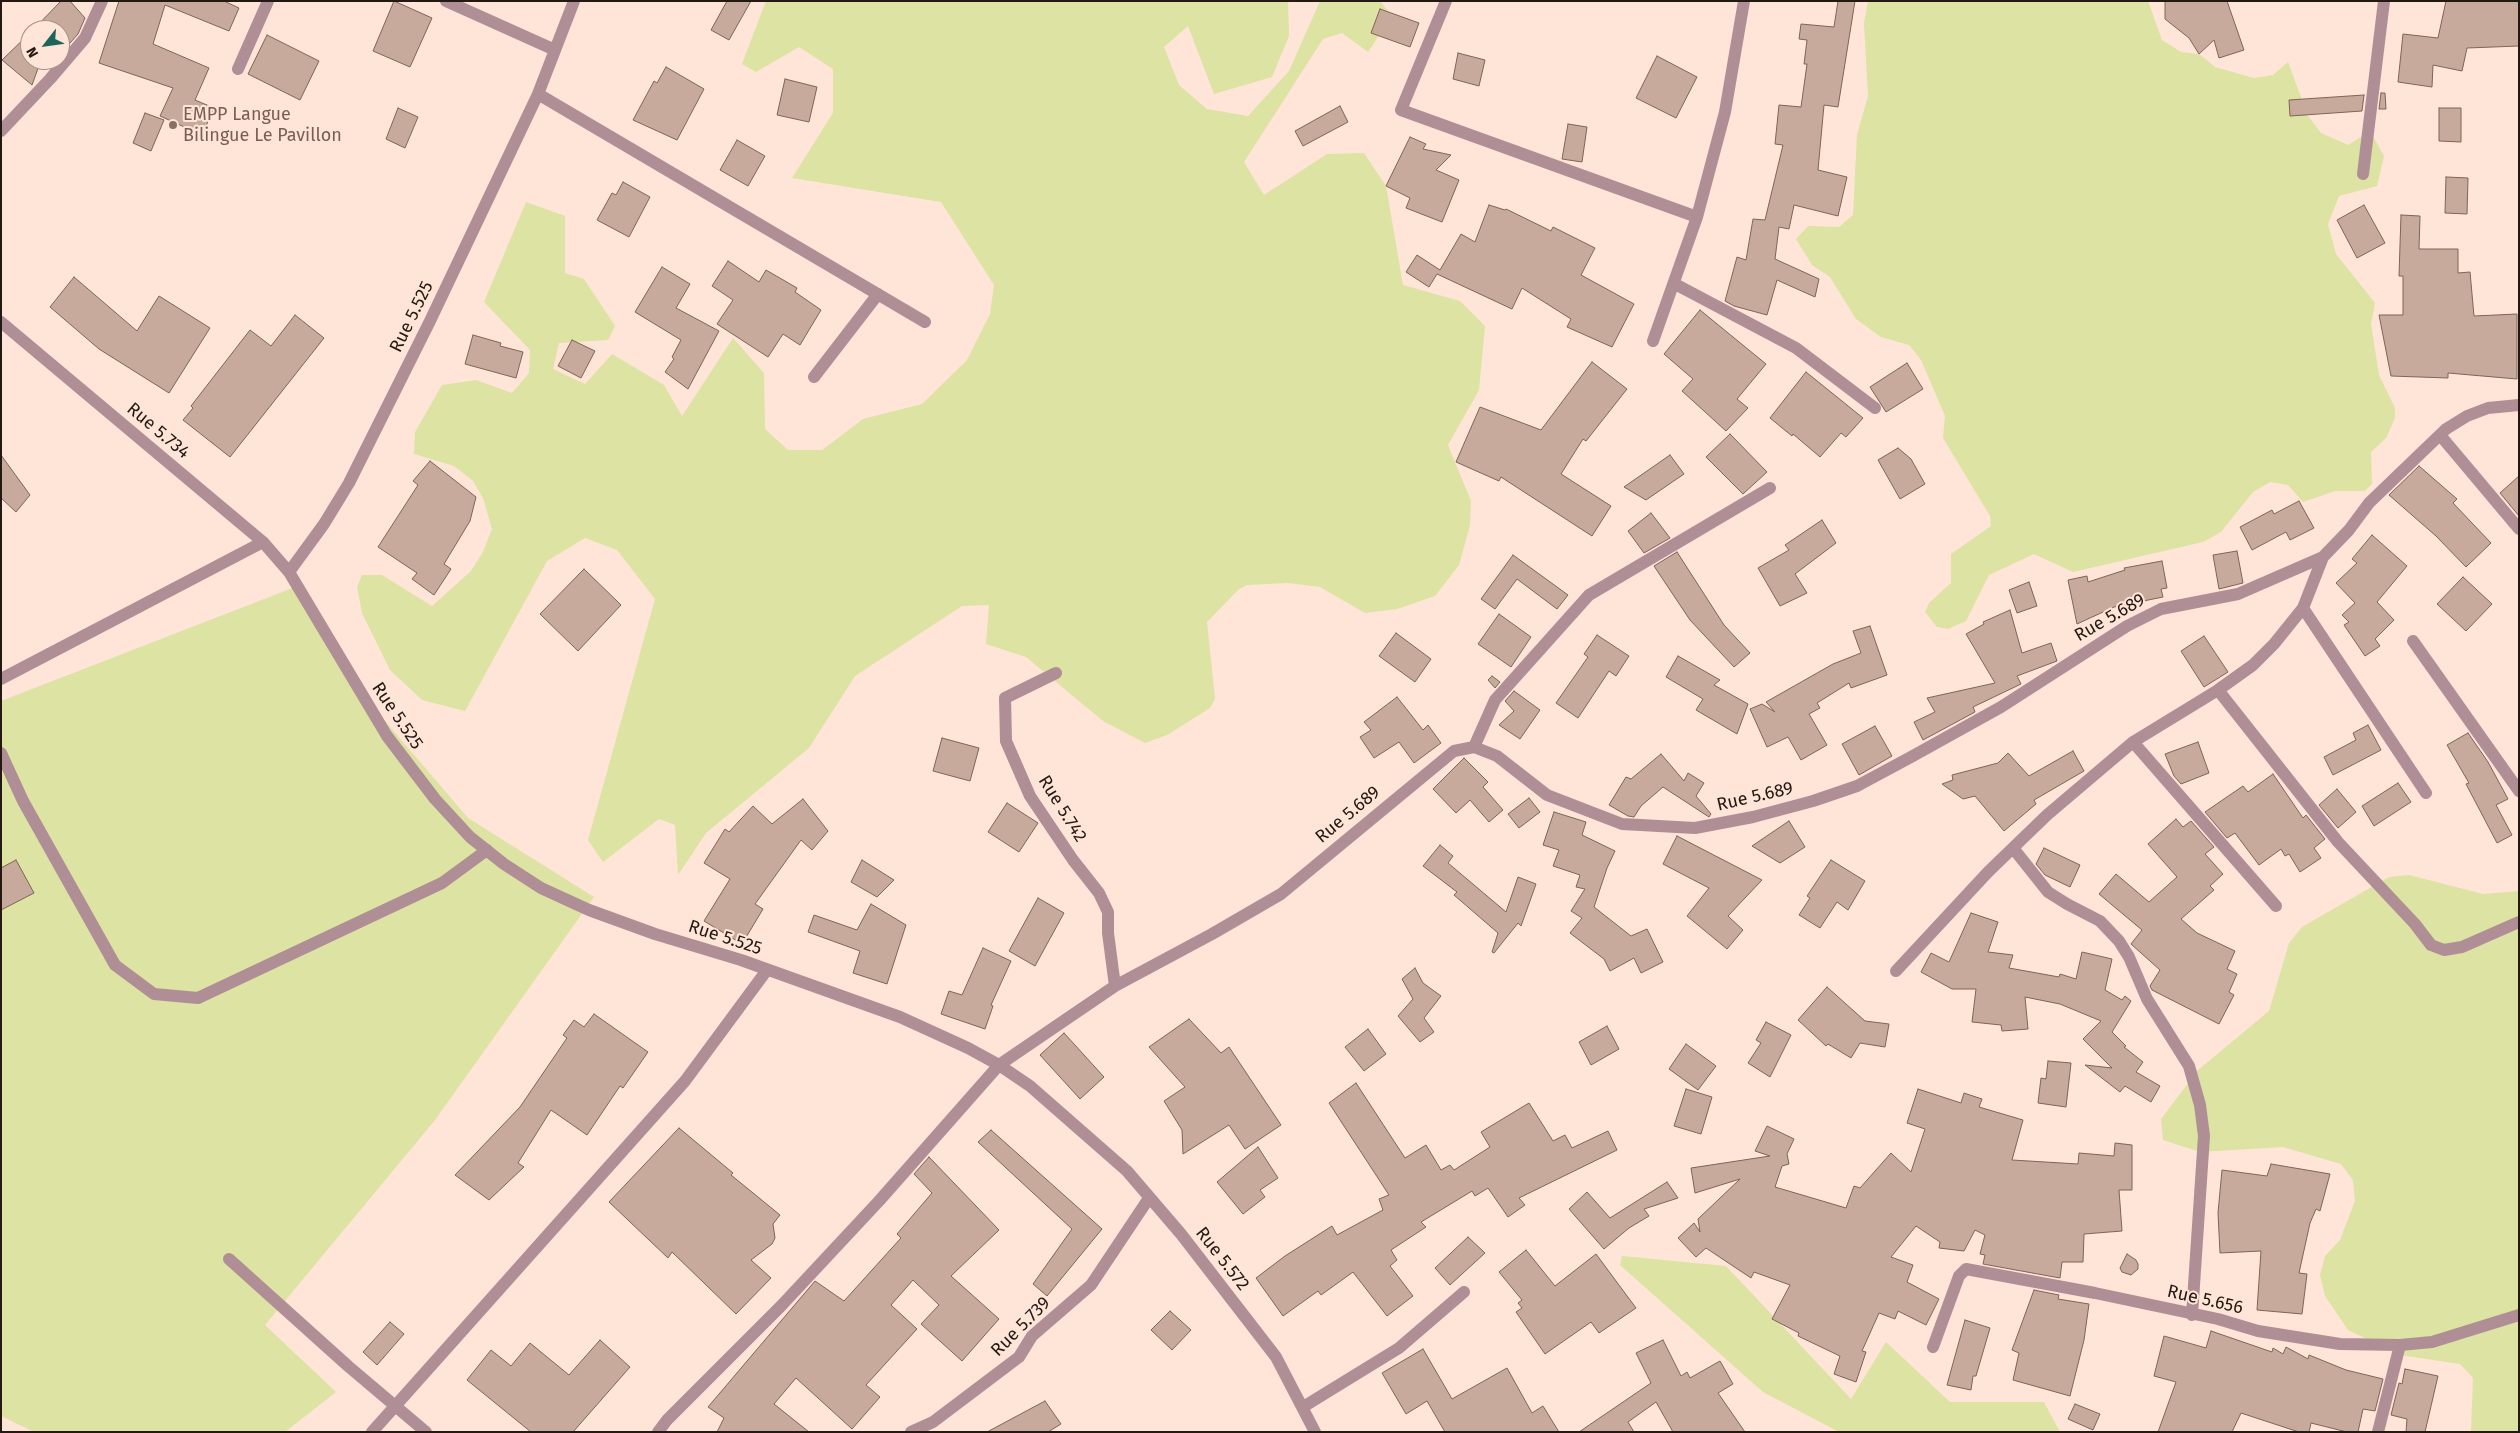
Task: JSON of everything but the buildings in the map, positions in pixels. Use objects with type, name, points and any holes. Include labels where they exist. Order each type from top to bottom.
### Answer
[{"type":"street","points":[[1,131],[50,79],[85,38],[102,1]]},
{"type":"street","points":[[238,69],[268,1]]},
{"type":"street","points":[[446,1],[554,50]]},
{"type":"street","name":"Rue 5.525","points":[[574,1],[538,94],[430,322],[349,482],[324,524],[289,572],[387,736],[435,799],[470,836],[487,850],[541,888],[589,910],[900,1017],[968,1048],[1000,1065],[1030,1086],[1076,1127]]},
{"type":"street","points":[[1446,1],[1401,110],[1697,217]]},
{"type":"street","points":[[1653,341],[1675,284],[1697,217],[1725,112],[1744,1]]},
{"type":"street","points":[[2363,174],[2384,1]]},
{"type":"street","points":[[538,94],[925,322]]},
{"type":"street","points":[[1675,284],[1796,348],[1875,408]]},
{"type":"street","points":[[814,377],[878,294]]},
{"type":"street","name":"Rue 5.734","points":[[1,322],[263,542],[289,572]]},
{"type":"street","name":"Rue 5.689","points":[[658,1432],[667,1420],[781,1306],[860,1222],[1000,1065],[1115,986],[1212,934],[1281,894],[1454,751],[1474,747],[1497,756],[1547,795],[1622,824],[1695,828],[1753,817],[1857,786],[2001,706],[2127,626],[2161,609],[2238,594],[2323,557],[2349,530],[2369,502],[2440,435],[2467,416],[2488,408],[2519,405]]},
{"type":"street","points":[[2440,435],[2519,529]]},
{"type":"street","points":[[1474,747],[1495,700],[1589,595],[1770,488]]},
{"type":"street","points":[[1,680],[263,542]]},
{"type":"street","points":[[1896,971],[2047,815],[2133,742],[2218,690],[2253,665],[2274,644],[2303,608],[2323,557]]},
{"type":"street","points":[[2303,608],[2426,793]]},
{"type":"street","points":[[2413,641],[2519,791]]},
{"type":"street","name":"Rue 5.742","points":[[1056,672],[1005,698],[1006,741],[1030,796],[1073,860],[1100,893],[1108,912],[1108,933],[1115,986]]},
{"type":"street","points":[[2218,690],[2338,842],[2415,924],[2431,945],[2444,950],[2462,947],[2519,922]]},
{"type":"street","points":[[2133,742],[2276,906]]},
{"type":"street","points":[[1,754],[23,801],[115,965],[154,994],[198,998],[442,882],[487,850]]},
{"type":"street","points":[[2013,848],[2048,892],[2100,921],[2119,941],[2129,957],[2147,999],[2189,1066],[2200,1105],[2204,1136],[2192,1315]]},
{"type":"street","points":[[372,1432],[394,1405],[685,1080],[767,970]]},
{"type":"street","name":"Rue 5.572","points":[[1076,1127],[1127,1171],[1181,1234],[1276,1357],[1315,1432]]},
{"type":"street","name":"Rue 5.739","points":[[911,1432],[933,1422],[1019,1357],[1032,1336],[1091,1285],[1149,1198]]},
{"type":"street","points":[[229,1259],[426,1432]]},
{"type":"street","name":"Rue 5.656","points":[[1933,1347],[1959,1276],[1966,1269],[2095,1293],[2218,1319],[2258,1331],[2340,1344],[2400,1345],[2432,1342],[2519,1315]]},
{"type":"street","points":[[1303,1407],[1399,1348],[1464,1292]]},
{"type":"street","points":[[2378,1432],[2400,1345]]},
{"type":"green space","points":[[766,1],[1288,1],[1289,36],[1272,77],[1214,94],[1188,26],[1164,47],[1179,85],[1207,109],[1248,116],[1289,71],[1320,1],[1380,1],[1392,16],[1368,52],[1342,33],[1323,39],[1244,162],[1264,195],[1327,154],[1364,153],[1386,186],[1403,285],[1460,301],[1485,326],[1479,390],[1448,445],[1471,501],[1470,525],[1459,565],[1435,596],[1397,609],[1365,613],[1320,587],[1288,583],[1247,585],[1238,590],[1207,622],[1215,699],[1210,708],[1167,735],[1145,743],[1103,721],[1026,657],[986,644],[989,605],[962,606],[855,676],[809,748],[706,833],[678,875],[675,825],[659,819],[603,862],[588,840],[655,599],[617,550],[585,538],[547,561],[465,711],[422,700],[390,670],[362,613],[357,587],[362,575],[382,575],[432,606],[471,571],[483,552],[492,529],[483,498],[473,481],[454,466],[414,454],[415,432],[442,385],[476,380],[512,393],[529,373],[530,350],[484,302],[526,202],[565,216],[565,273],[584,279],[615,326],[608,340],[559,343],[553,369],[585,384],[612,354],[664,385],[682,416],[733,338],[764,373],[765,429],[788,450],[822,450],[863,419],[922,404],[967,360],[990,314],[994,285],[941,202],[792,178],[833,113],[833,69],[799,47],[756,72],[742,64]]},
{"type":"green space","points":[[1868,1],[2148,1],[2162,40],[2181,52],[2199,54],[2215,67],[2254,78],[2273,75],[2288,62],[2308,116],[2321,133],[2348,145],[2364,135],[2374,138],[2384,156],[2377,186],[2339,196],[2328,224],[2336,254],[2375,303],[2371,324],[2379,375],[2395,408],[2395,418],[2386,438],[2371,452],[2372,484],[2365,491],[2335,491],[2303,502],[2288,485],[2270,482],[2253,492],[2221,532],[2203,542],[2073,572],[2034,554],[1989,575],[1966,621],[1948,629],[1937,627],[1925,612],[1929,603],[1951,583],[1951,554],[1991,526],[1990,516],[1943,438],[1945,416],[1921,360],[1909,345],[1881,337],[1856,319],[1830,277],[1812,265],[1796,239],[1808,226],[1839,227],[1853,215],[1857,135],[1868,96],[1864,23]]},
{"type":"green space","points":[[303,584],[368,701],[468,818],[594,897],[435,1120],[265,1325],[336,1392],[285,1432],[34,1432],[1,1416],[1,701]]},
{"type":"green space","points":[[2409,875],[2483,894],[2519,891],[2519,1432],[2471,1432],[2473,1378],[2460,1364],[2400,1355],[2348,1330],[2325,1296],[2320,1275],[2325,1256],[2340,1240],[2355,1201],[2353,1180],[2341,1164],[2283,1147],[2200,1152],[2163,1140],[2161,1119],[2198,1070],[2269,1011],[2289,943],[2302,927],[2389,877]]},
{"type":"green space","points":[[1622,1256],[1726,1266],[1851,1399],[1886,1342],[1950,1402],[2044,1402],[2060,1432],[1839,1432],[1763,1392],[1620,1265]]},
{"type":"place","name":"EMPP Langue Bilingue Le Pavillon","points":[[173,125]]}]
